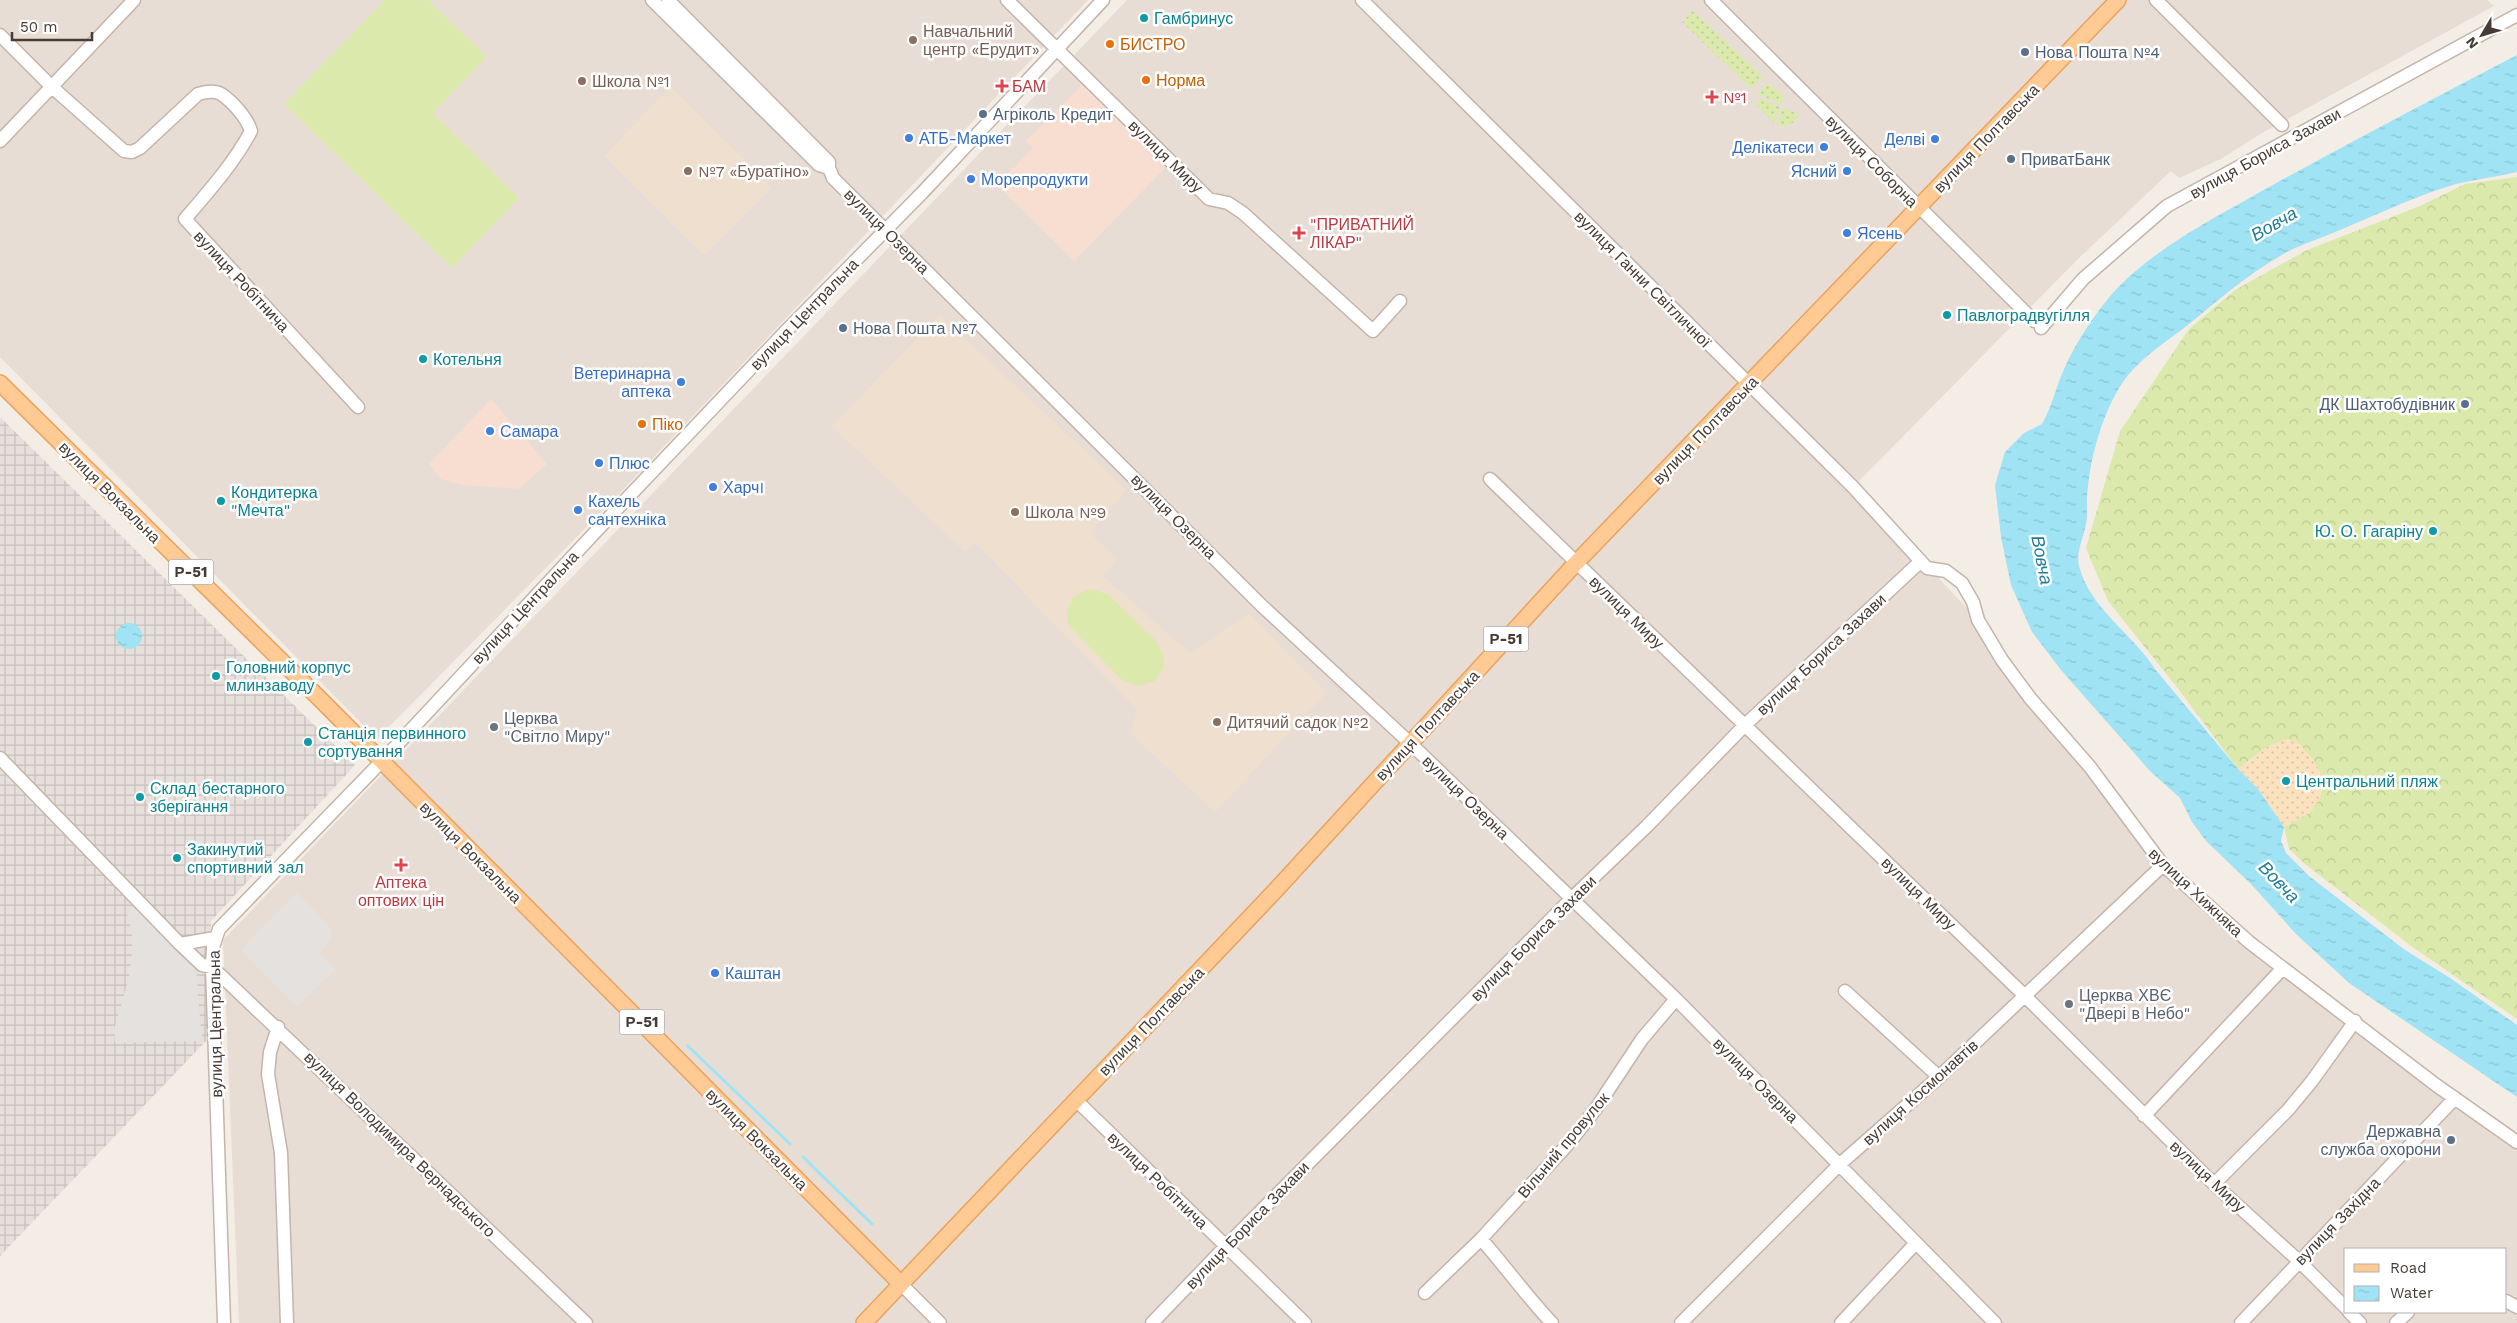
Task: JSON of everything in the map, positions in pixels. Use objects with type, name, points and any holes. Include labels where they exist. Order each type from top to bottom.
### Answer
[{"type":"main road","name":"вулиця Полтавська","points":[[864,1323],[1274,892],[1576,563],[1920,208],[2118,0]]},
{"type":"main road","name":"вулиця Вокзальна","points":[[0,383],[382,761],[900,1284]]},
{"type":"street","points":[[0,141],[134,0]]},
{"type":"street","name":"вулиця Озерна","points":[[652,0],[819,165],[829,165]]},
{"type":"street","name":"вулиця Озерна","points":[[668,0],[829,165],[833,178],[1262,605],[1410,743],[1676,999],[1840,1164],[1915,1244],[1995,1323]]},
{"type":"street","name":"вулиця Миру","points":[[1007,0],[1209,199],[1228,203],[1243,213],[1373,330],[1400,301]]},
{"type":"street","name":"вулиця Центральна","points":[[224,1323],[212,967],[215,938],[219,929],[232,913],[382,761],[615,510],[886,230],[1104,0]]},
{"type":"street","name":"вулиця Ганни Світличної","points":[[1362,0],[1853,487],[1921,561]]},
{"type":"street","name":"вулиця Соборна","points":[[1711,0],[2037,325]]},
{"type":"street","points":[[2156,0],[2282,125]]},
{"type":"street","name":"вулиця Бориса Захави","points":[[2037,325],[2084,279],[2168,206],[2517,15]]},
{"type":"street","name":"вулиця Робітнича","points":[[0,35],[52,87],[124,150],[132,152],[140,148],[198,94],[208,91],[220,93],[248,122],[250,131],[246,139],[222,176],[186,219],[358,407]]},
{"type":"street","name":"вулиця Миру","points":[[1490,479],[2024,995],[2214,1184],[2299,1261],[2344,1306]]},
{"type":"street","name":"вулиця Бориса Захави","points":[[1152,1323],[1226,1246],[1571,899],[1647,826],[1745,725],[1921,561]]},
{"type":"street","name":"вулиця Хижняка","points":[[1921,561],[1928,568],[1946,571],[1962,583],[1973,602],[1978,620],[2002,660],[2030,698],[2090,767],[2162,865],[2250,942],[2283,968],[2455,1098],[2517,1142]]},
{"type":"street","name":"вулиця Володимира Вернадського","points":[[0,758],[202,966],[212,967],[278,1027],[586,1323]]},
{"type":"street","name":"вулиця Космонавтів","points":[[1681,1323],[1840,1164],[1939,1077],[2162,865]]},
{"type":"street","points":[[180,944],[215,938]]},
{"type":"street","points":[[2144,1116],[2283,968]]},
{"type":"street","points":[[1845,991],[1939,1077]]},
{"type":"street","name":"Вільний провулок","points":[[1424,1293],[1481,1239],[1570,1142],[1597,1107],[1642,1039],[1676,999]]},
{"type":"street","points":[[2214,1184],[2288,1110],[2312,1081],[2355,1021]]},
{"type":"street","points":[[278,1027],[270,1052],[268,1074],[281,1153],[287,1323]]},
{"type":"street","name":"вулиця Західна","points":[[2241,1323],[2455,1098]]},
{"type":"street","name":"вулиця Робітнича","points":[[1076,1100],[1305,1323]]},
{"type":"street","points":[[1481,1239],[1519,1282],[1525,1295],[1552,1323]]},
{"type":"street","points":[[1841,1323],[1915,1244]]},
{"type":"street","name":"вулиця Вокзальна","points":[[900,1284],[940,1323]]},
{"type":"street","points":[[2350,1313],[2360,1323]]},
{"type":"street","points":[[2396,1323],[2407,1313]]},
{"type":"shaded area","points":[[0,0],[1088,0],[617,496],[377,739],[0,357]]},
{"type":"shaded area","points":[[1127,0],[2487,0],[2494,6],[2262,133],[2221,159],[2179,178],[2171,171],[2077,260],[1853,487],[1978,620],[2163,865],[2283,968],[2517,1142],[2517,1323],[239,1323],[223,940]]},
{"type":"shaded area","points":[[1086,81],[1170,163],[1074,261],[997,185],[1033,148],[1026,141]]},
{"type":"shaded area","name":"№7 «Буратіно»","points":[[671,87],[772,187],[704,255],[604,156]]},
{"type":"shaded area","name":"Школа №9","points":[[940,315],[1126,490],[1090,533],[1117,559],[1103,576],[1190,653],[1249,613],[1326,693],[1215,812],[1131,734],[1137,710],[975,542],[965,552],[832,426]]},
{"type":"shaded area","name":"Самара","points":[[491,399],[547,464],[519,489],[462,485],[441,479],[429,464]]},
{"type":"shaded area","points":[[0,417],[355,765],[211,921],[207,1040],[0,1256]]},
{"type":"shaded area","points":[[297,893],[331,928],[330,941],[319,953],[336,969],[297,1007],[241,950]]},
{"type":"shaded area","points":[[135,906],[196,969],[202,1041],[115,1043],[114,1030],[129,977],[132,952],[132,933],[127,914]]},
{"type":"green space","points":[[385,0],[428,0],[487,57],[433,113],[519,198],[452,268],[284,104]]},
{"type":"green space","points":[[1693,11],[1763,77],[1751,89],[1682,22]]},
{"type":"green space","points":[[1768,83],[1784,96],[1781,104],[1757,94]]},
{"type":"green space","points":[[1759,98],[1780,107],[1774,123],[1757,106]]},
{"type":"green space","points":[[1783,108],[1799,114],[1793,123],[1787,126],[1776,125]]},
{"type":"green space","points":[[2517,177],[2517,1019],[2411,946],[2305,864],[2289,849],[2284,827],[2299,819],[2314,807],[2321,794],[2323,785],[2265,748],[2238,769],[2176,686],[2108,601],[2086,548],[2120,431],[2189,329],[2235,290],[2307,250],[2420,206],[2465,184]]},
{"type":"green space","points":[[1093,589],[1109,595],[1156,641],[1164,657],[1164,666],[1155,681],[1138,686],[1122,680],[1069,626],[1067,612],[1071,601],[1080,593]]},
{"type":"sand","name":"Центральний пляж","points":[[2285,739],[2297,741],[2313,759],[2320,772],[2323,785],[2320,798],[2311,812],[2284,827],[2258,789],[2238,769],[2265,748]]},
{"type":"water","name":"Вовча","points":[[2517,55],[2517,172],[2442,188],[2293,249],[2265,265],[2239,284],[2150,354],[2129,374],[2119,387],[2111,403],[2097,440],[2089,478],[2086,526],[2078,560],[2092,595],[2102,608],[2146,656],[2238,769],[2258,789],[2284,827],[2281,841],[2286,853],[2309,876],[2405,950],[2450,978],[2517,1025],[2517,1097],[2349,983],[2296,934],[2251,884],[2206,841],[2192,822],[2180,798],[2150,771],[2061,670],[2032,632],[2011,585],[2001,537],[1995,485],[2005,452],[2024,433],[2042,424],[2066,365],[2088,326],[2107,300],[2139,268],[2178,240],[2292,174]]},
{"type":"water","points":[[129,623],[138,627],[142,636],[138,645],[129,649],[120,645],[116,636],[120,627]]},
{"type":"waterway","points":[[688,1046],[790,1144]]},
{"type":"waterway","points":[[803,1157],[872,1224]]},
{"type":"place","name":"Гамбринус","points":[[1144,18]]},
{"type":"place","name":"Навчальний центр «Ерудит»","points":[[913,40]]},
{"type":"place","name":"БИСТРО","points":[[1110,44]]},
{"type":"place","name":"Нова Пошта №4","points":[[2025,52]]},
{"type":"place","name":"Норма","points":[[1146,80]]},
{"type":"place","name":"Школа №1","points":[[582,81]]},
{"type":"place","name":"БАМ","points":[[1002,86]]},
{"type":"place","name":"№1","points":[[1712,97]]},
{"type":"place","name":"Агріколь Кредит","points":[[983,114]]},
{"type":"place","name":"АТБ-Маркет","points":[[909,138]]},
{"type":"place","name":"Делві","points":[[1935,139]]},
{"type":"place","name":"Делiкатеси","points":[[1824,147]]},
{"type":"place","name":"ПриватБанк","points":[[2011,159]]},
{"type":"place","name":"№7 «Буратіно»","points":[[688,171]]},
{"type":"place","name":"Ясний","points":[[1847,171]]},
{"type":"place","name":"Морепродукти","points":[[971,179]]},
{"type":"place","name":"\"ПРИВАТНИЙ ЛІКАР\"","points":[[1299,233]]},
{"type":"place","name":"Ясень","points":[[1847,233]]},
{"type":"place","name":"Павлоградвугілля","points":[[1947,315]]},
{"type":"place","name":"Нова Пошта №7","points":[[843,328]]},
{"type":"place","name":"Котельня","points":[[423,359]]},
{"type":"place","name":"Ветеринарна аптека","points":[[681,382]]},
{"type":"place","name":"ДК Шахтобудівник","points":[[2465,404]]},
{"type":"place","name":"Піко","points":[[642,424]]},
{"type":"place","name":"Самара","points":[[490,431]]},
{"type":"place","name":"Плюс","points":[[599,463]]},
{"type":"place","name":"ХарчI","points":[[713,487]]},
{"type":"place","name":"Кондитерка \"Мечта\"","points":[[221,501]]},
{"type":"place","name":"Кахель сантехніка","points":[[578,510]]},
{"type":"place","name":"Школа №9","points":[[1015,512]]},
{"type":"place","name":"Ю. О. Гагаріну","points":[[2433,531]]},
{"type":"place","name":"Головний корпус млинзаводу","points":[[216,676]]},
{"type":"place","name":"Дитячий садок №2","points":[[1217,722]]},
{"type":"place","name":"Церква \"Світло Миру\"","points":[[494,727]]},
{"type":"place","name":"Станція первинного сортування","points":[[308,742]]},
{"type":"place","name":"Центральний пляж","points":[[2286,781]]},
{"type":"place","name":"Склад бестарного зберігання","points":[[140,797]]},
{"type":"place","name":"Закинутий спортивний зал","points":[[177,858]]},
{"type":"place","name":"Аптека оптових цін","points":[[401,865]]},
{"type":"place","name":"Каштан","points":[[715,973]]},
{"type":"place","name":"Церква ХВЄ \"Двері в Небо\"","points":[[2069,1004]]},
{"type":"place","name":"Державна служба охорони","points":[[2451,1140]]}]
